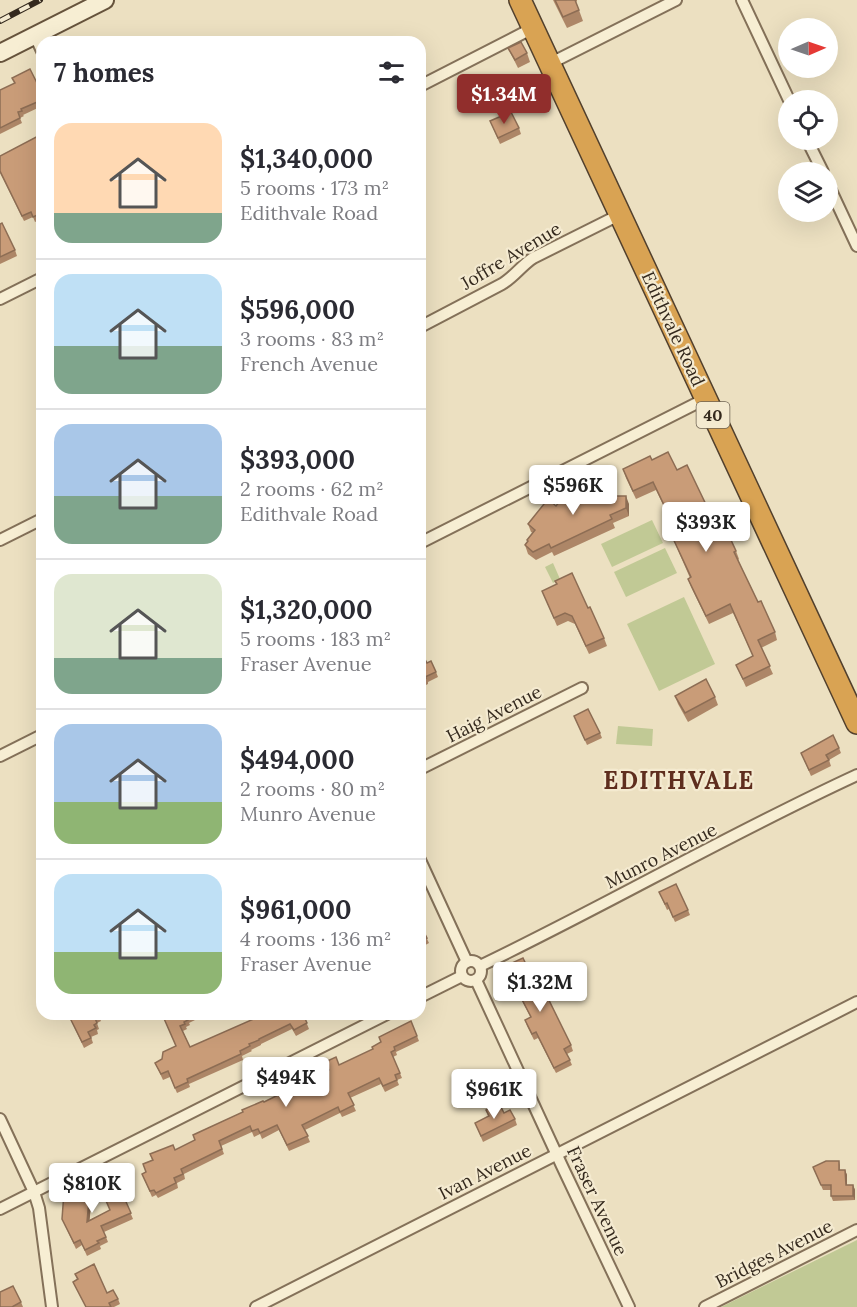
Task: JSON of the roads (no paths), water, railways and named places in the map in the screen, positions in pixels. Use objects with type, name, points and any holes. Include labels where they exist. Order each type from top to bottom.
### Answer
[{"type":"highway","name":"Edithvale Road","points":[[520,0],[857,723]]},
{"type":"street","points":[[0,53],[105,0]]},
{"type":"street","points":[[549,64],[676,0]]},
{"type":"street","points":[[742,0],[784,90]]},
{"type":"street","points":[[426,83],[533,28]]},
{"type":"street","points":[[34,36],[36,40]]},
{"type":"street","points":[[838,205],[857,246]]},
{"type":"street","name":"Joffre Avenue","points":[[426,324],[502,284],[533,258],[619,215]]},
{"type":"street","points":[[0,299],[36,281]]},
{"type":"street","points":[[426,540],[705,399]]},
{"type":"street","points":[[0,540],[36,522]]},
{"type":"street","name":"Haig Avenue","points":[[426,766],[582,688]]},
{"type":"street","points":[[0,756],[36,738]]},
{"type":"street","name":"Munro Avenue","points":[[480,966],[857,775]]},
{"type":"street","points":[[426,873],[467,962]]},
{"type":"street","points":[[467,962],[474,962],[480,966],[481,974],[476,980],[467,981],[462,976],[462,967],[467,962]]},
{"type":"street","points":[[426,994],[462,976]]},
{"type":"street","name":"Fraser Avenue","points":[[476,980],[628,1307]]},
{"type":"street","name":"Ivan Avenue","points":[[256,1307],[857,1002]]},
{"type":"street","points":[[0,1209],[375,1020]]},
{"type":"street","points":[[0,1119],[34,1192],[39,1208],[52,1307]]},
{"type":"street","name":"Bridges Avenue","points":[[705,1307],[857,1230]]},
{"type":"railway","points":[[0,21],[40,0]]},
{"type":"district","name":"EDITHVALE","points":[[679,781]]}]
